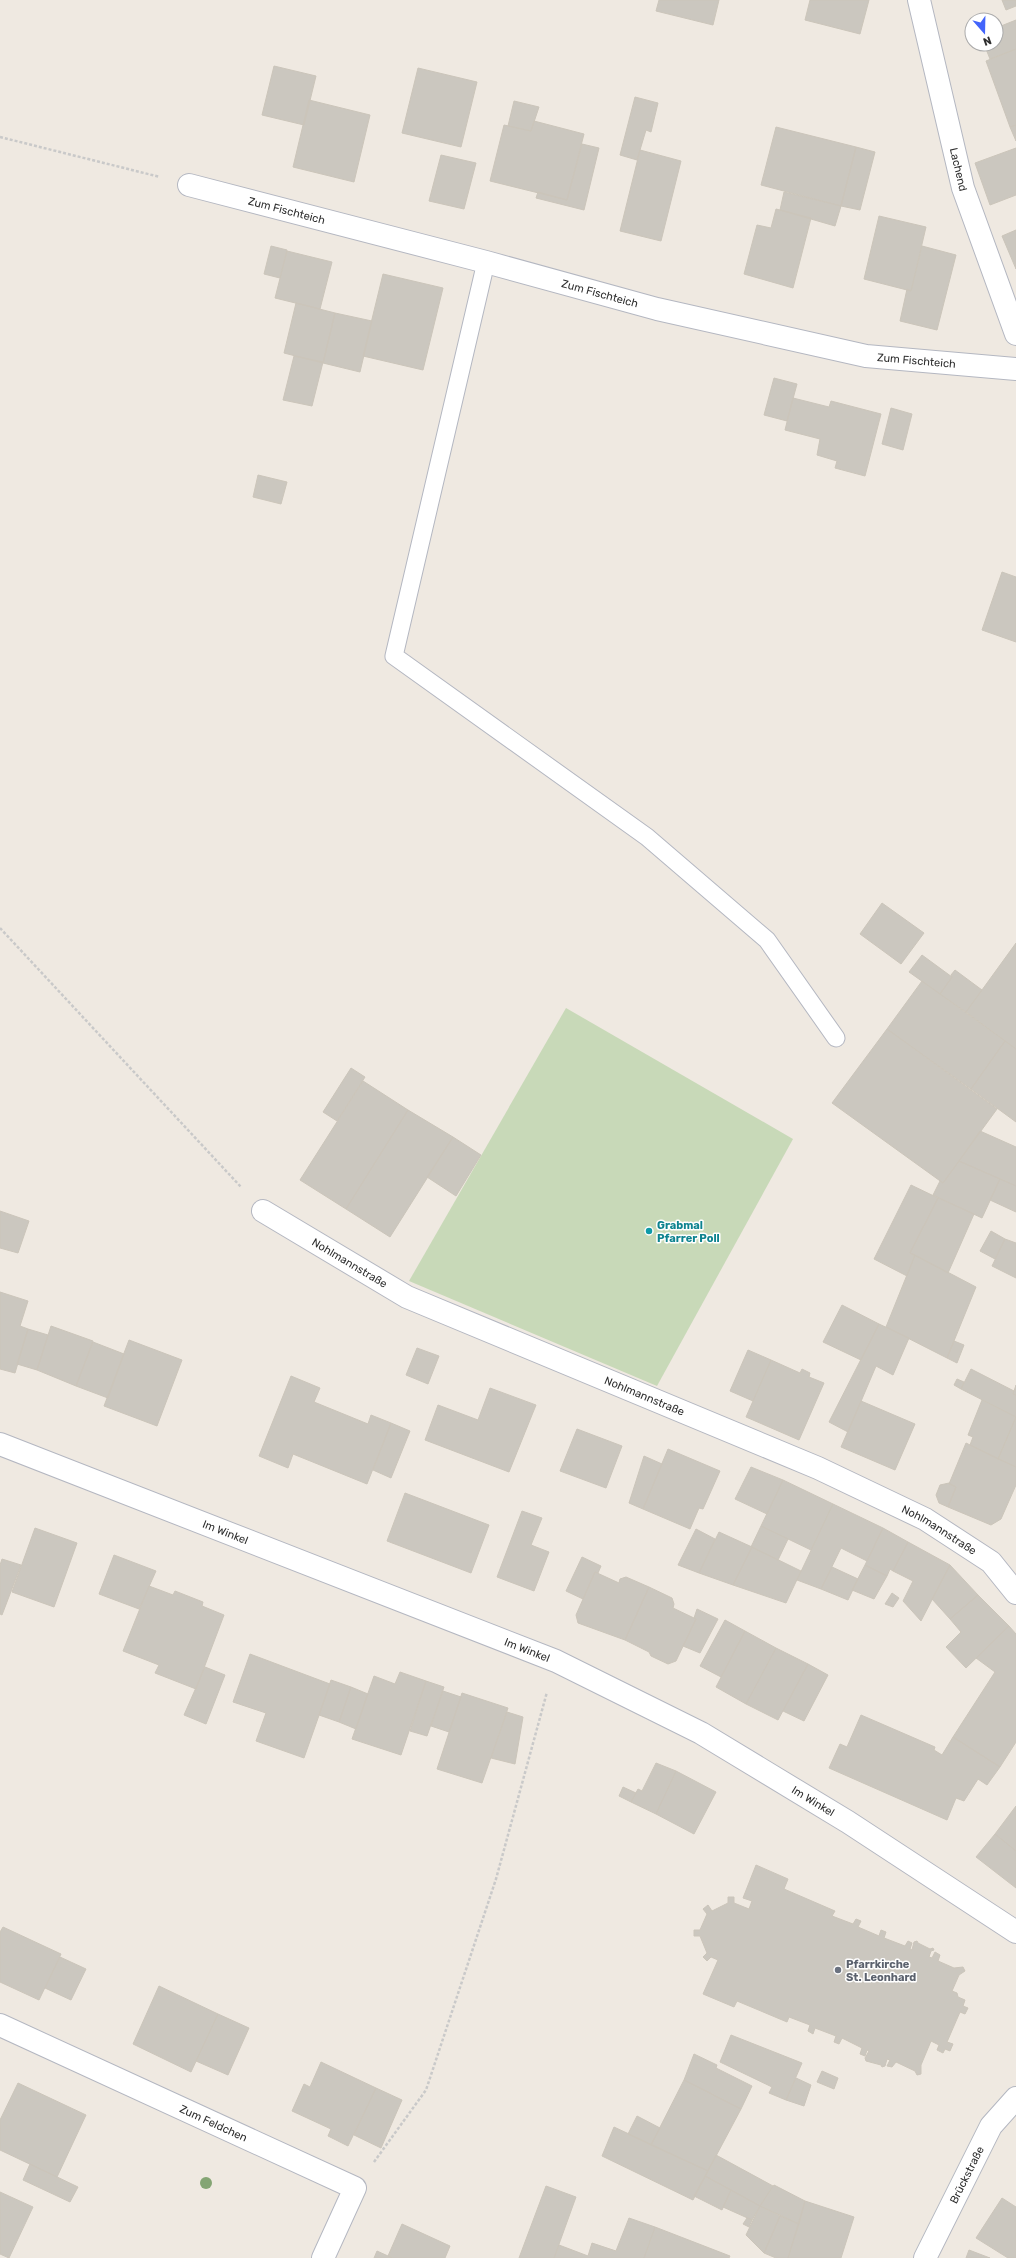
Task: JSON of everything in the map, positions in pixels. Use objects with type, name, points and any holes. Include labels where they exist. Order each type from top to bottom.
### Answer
[{"type":"street","name":"Lachend","points":[[919,0],[963,188],[1016,334]]},
{"type":"street","name":"Zum Fischteich","points":[[189,185],[486,262],[657,309],[866,356],[1016,369]]},
{"type":"street","name":"Nohlmannstraße","points":[[263,1211],[407,1297],[818,1468],[925,1519],[991,1562],[1016,1593]]},
{"type":"street","name":"Im Winkel","points":[[0,1444],[556,1661],[701,1733],[848,1822],[1016,1932]]},
{"type":"street","name":"Zum Feldchen","points":[[1,2028],[355,2188]]},
{"type":"street","name":"Brückstraße","points":[[925,2258],[991,2126],[1016,2098]]},
{"type":"street","points":[[324,2258],[355,2188]]},
{"type":"lane","points":[[486,262],[394,656],[647,837],[767,940],[836,1038]]},
{"type":"path","points":[[0,137],[189,185]]},
{"type":"path","points":[[0,928],[263,1211]]},
{"type":"path","points":[[355,2188],[426,2090],[496,1879],[556,1661]]},
{"type":"green space","points":[[566,1008],[793,1139],[657,1386],[409,1281]]},
{"type":"building","points":[[659,0],[719,0],[713,25],[656,11]]},
{"type":"building","points":[[810,0],[869,0],[860,34],[805,20]]},
{"type":"building","points":[[1002,0],[1016,0],[1016,6],[1006,10]]},
{"type":"building","points":[[1016,20],[1016,49],[990,59],[987,52],[1004,52],[1004,25]]},
{"type":"building","points":[[1016,49],[1016,125],[1010,127],[986,61]]},
{"type":"building","points":[[274,66],[316,76],[304,125],[262,115]]},
{"type":"building","points":[[418,68],[477,82],[461,147],[402,133]]},
{"type":"building","points":[[635,97],[658,103],[651,132],[646,130],[637,160],[620,155]]},
{"type":"building","points":[[309,100],[370,115],[354,182],[293,167]]},
{"type":"building","points":[[514,101],[539,107],[531,131],[508,126]]},
{"type":"building","points":[[534,121],[584,134],[567,200],[490,181],[504,125],[531,131]]},
{"type":"building","points":[[1016,125],[1016,141],[1010,127]]},
{"type":"building","points":[[776,127],[856,147],[841,206],[761,185]]},
{"type":"building","points":[[582,144],[599,148],[584,210],[536,198],[538,192],[567,200]]},
{"type":"building","points":[[856,147],[875,152],[860,210],[841,206]]},
{"type":"building","points":[[1016,148],[1016,195],[990,205],[975,163]]},
{"type":"building","points":[[640,150],[681,161],[661,241],[620,231]]},
{"type":"building","points":[[441,155],[476,163],[464,209],[429,201]]},
{"type":"building","points":[[784,192],[841,206],[835,226],[780,210]]},
{"type":"building","points":[[776,209],[811,218],[793,288],[744,274],[757,225],[771,228]]},
{"type":"building","points":[[879,216],[926,227],[911,291],[864,279]]},
{"type":"building","points":[[1016,230],[1016,269],[1002,236]]},
{"type":"building","points":[[271,246],[287,250],[280,278],[264,274]]},
{"type":"building","points":[[922,246],[956,255],[937,330],[900,321],[907,289],[911,291]]},
{"type":"building","points":[[287,251],[332,262],[320,309],[275,298]]},
{"type":"building","points":[[383,274],[443,288],[423,370],[363,356]]},
{"type":"building","points":[[296,303],[335,313],[323,363],[284,353]]},
{"type":"building","points":[[335,313],[372,321],[360,372],[323,363]]},
{"type":"building","points":[[294,356],[323,362],[312,406],[283,400]]},
{"type":"building","points":[[774,378],[797,384],[787,421],[764,415]]},
{"type":"building","points":[[793,398],[829,407],[831,401],[881,414],[865,476],[835,468],[837,461],[817,455],[820,439],[785,430]]},
{"type":"building","points":[[891,408],[912,414],[903,450],[882,444]]},
{"type":"building","points":[[258,475],[287,482],[281,504],[253,497]]},
{"type":"building","points":[[1002,572],[1016,577],[1016,642],[982,630]]},
{"type":"building","points":[[882,903],[924,933],[901,964],[860,934]]},
{"type":"building","points":[[1016,943],[1016,1049],[966,1012]]},
{"type":"building","points":[[922,955],[952,977],[940,994],[909,972]]},
{"type":"building","points":[[955,970],[982,990],[966,1012],[940,994]]},
{"type":"building","points":[[922,981],[1005,1041],[971,1089],[887,1029]]},
{"type":"building","points":[[887,1029],[997,1109],[943,1183],[832,1103]]},
{"type":"building","points":[[1005,1041],[1016,1049],[1016,1122],[971,1089]]},
{"type":"building","points":[[351,1068],[365,1077],[337,1121],[323,1112]]},
{"type":"building","points":[[363,1081],[408,1110],[346,1209],[300,1180]]},
{"type":"building","points":[[408,1110],[453,1137],[390,1237],[346,1209]]},
{"type":"building","points":[[980,1131],[1016,1147],[1016,1186],[959,1161]]},
{"type":"building","points":[[453,1137],[481,1155],[456,1196],[427,1177]]},
{"type":"building","points":[[959,1161],[1000,1179],[982,1218],[933,1195],[940,1181],[943,1183]]},
{"type":"building","points":[[1000,1179],[1016,1186],[1016,1212],[990,1200]]},
{"type":"building","points":[[911,1185],[938,1198],[910,1253],[915,1255],[907,1276],[874,1259]]},
{"type":"building","points":[[938,1198],[974,1214],[948,1273],[910,1253]]},
{"type":"building","points":[[0,1211],[29,1221],[18,1253],[0,1248]]},
{"type":"building","points":[[991,1231],[1005,1239],[995,1259],[980,1251]]},
{"type":"building","points":[[1005,1239],[1016,1243],[1016,1278],[992,1266]]},
{"type":"building","points":[[915,1255],[976,1287],[947,1358],[886,1327]]},
{"type":"building","points":[[0,1292],[28,1301],[20,1326],[28,1329],[15,1373],[0,1369]]},
{"type":"building","points":[[842,1305],[879,1324],[861,1360],[823,1342]]},
{"type":"building","points":[[879,1324],[909,1338],[893,1375],[876,1366],[848,1432],[829,1422]]},
{"type":"building","points":[[51,1326],[93,1341],[76,1386],[37,1370]]},
{"type":"building","points":[[28,1329],[48,1335],[37,1370],[17,1364]]},
{"type":"building","points":[[129,1340],[182,1360],[157,1426],[104,1406]]},
{"type":"building","points":[[954,1341],[964,1345],[957,1363],[947,1358]]},
{"type":"building","points":[[93,1342],[124,1354],[108,1398],[76,1386]]},
{"type":"building","points":[[417,1348],[439,1356],[428,1384],[406,1375]]},
{"type":"building","points":[[748,1350],[771,1360],[753,1401],[730,1391]]},
{"type":"building","points":[[771,1360],[800,1373],[802,1369],[810,1373],[809,1377],[824,1383],[799,1440],[746,1417]]},
{"type":"building","points":[[971,1369],[1014,1391],[1013,1394],[1016,1395],[1016,1417],[961,1389]]},
{"type":"building","points":[[291,1376],[320,1388],[314,1402],[368,1424],[371,1415],[391,1423],[367,1484],[293,1454],[288,1468],[259,1456]]},
{"type":"building","points":[[957,1379],[964,1382],[961,1389],[954,1385]]},
{"type":"building","points":[[1016,1385],[1016,1395],[1013,1394]]},
{"type":"building","points":[[490,1388],[536,1405],[509,1472],[425,1440],[438,1405],[478,1420]]},
{"type":"building","points":[[982,1400],[1016,1417],[998,1459],[970,1445],[973,1437],[968,1435]]},
{"type":"building","points":[[861,1401],[915,1424],[895,1470],[841,1447]]},
{"type":"building","points":[[1016,1417],[1016,1467],[998,1459]]},
{"type":"building","points":[[391,1423],[410,1431],[391,1478],[373,1470]]},
{"type":"building","points":[[577,1429],[622,1446],[606,1488],[560,1471]]},
{"type":"building","points":[[966,1443],[1016,1467],[1016,1485],[1001,1519],[991,1525],[948,1507],[956,1487],[949,1484]]},
{"type":"building","points":[[668,1449],[720,1471],[703,1509],[699,1508],[690,1529],[643,1509]]},
{"type":"building","points":[[644,1456],[662,1464],[643,1509],[629,1503]]},
{"type":"building","points":[[751,1467],[783,1480],[767,1514],[735,1499]]},
{"type":"building","points":[[783,1480],[833,1504],[811,1550],[761,1526]]},
{"type":"building","points":[[949,1483],[956,1487],[948,1507],[939,1503],[936,1495],[940,1485]]},
{"type":"building","points":[[405,1493],[489,1525],[471,1573],[387,1541]]},
{"type":"building","points":[[833,1504],[883,1528],[867,1561],[841,1548],[821,1589],[797,1580]]},
{"type":"building","points":[[522,1511],[542,1518],[531,1545],[549,1552],[534,1591],[497,1577]]},
{"type":"building","points":[[761,1526],[788,1539],[778,1560],[751,1547]]},
{"type":"building","points":[[35,1528],[77,1543],[54,1607],[12,1592]]},
{"type":"building","points":[[883,1528],[908,1542],[893,1571],[890,1569],[887,1576],[865,1565]]},
{"type":"building","points":[[696,1529],[715,1539],[699,1573],[678,1565]]},
{"type":"building","points":[[719,1532],[752,1547],[733,1585],[699,1573]]},
{"type":"building","points":[[908,1542],[950,1565],[921,1621],[903,1601],[913,1581],[893,1571]]},
{"type":"building","points":[[752,1547],[801,1571],[786,1603],[733,1585]]},
{"type":"building","points":[[114,1555],[156,1571],[139,1609],[99,1594]]},
{"type":"building","points":[[582,1557],[601,1566],[598,1573],[595,1572],[583,1599],[566,1591]]},
{"type":"building","points":[[2,1559],[21,1565],[2,1615],[0,1614],[0,1565]]},
{"type":"building","points":[[865,1565],[887,1576],[874,1599],[852,1590]]},
{"type":"building","points":[[950,1565],[978,1595],[950,1619],[932,1599]]},
{"type":"building","points":[[832,1567],[858,1579],[848,1600],[821,1589]]},
{"type":"building","points":[[595,1572],[619,1583],[620,1579],[626,1577],[649,1587],[625,1640],[578,1623],[576,1615]]},
{"type":"building","points":[[149,1586],[173,1595],[175,1591],[203,1602],[202,1606],[224,1615],[196,1689],[155,1673],[159,1665],[123,1651]]},
{"type":"building","points":[[649,1587],[672,1598],[674,1604],[673,1608],[696,1619],[676,1661],[668,1664],[651,1656],[649,1652],[625,1640]]},
{"type":"building","points":[[892,1593],[899,1598],[893,1607],[885,1604]]},
{"type":"building","points":[[978,1595],[1009,1626],[966,1668],[946,1647],[961,1632],[950,1619]]},
{"type":"building","points":[[697,1609],[718,1619],[700,1653],[683,1646],[696,1619],[694,1618]]},
{"type":"building","points":[[725,1620],[745,1631],[721,1677],[700,1666]]},
{"type":"building","points":[[1009,1626],[1016,1634],[1016,1742],[1000,1767],[953,1737],[995,1672],[976,1658]]},
{"type":"building","points":[[745,1631],[776,1648],[746,1704],[716,1687]]},
{"type":"building","points":[[776,1648],[808,1664],[778,1720],[746,1704]]},
{"type":"building","points":[[250,1654],[330,1684],[304,1758],[256,1741],[266,1713],[233,1702]]},
{"type":"building","points":[[808,1664],[828,1675],[804,1721],[783,1711]]},
{"type":"building","points":[[205,1667],[225,1675],[206,1724],[184,1715]]},
{"type":"building","points":[[400,1672],[426,1681],[401,1755],[352,1739],[374,1676],[395,1684]]},
{"type":"building","points":[[331,1680],[351,1687],[339,1722],[319,1715]]},
{"type":"building","points":[[426,1681],[444,1687],[427,1736],[410,1731]]},
{"type":"building","points":[[351,1687],[368,1694],[356,1729],[339,1722]]},
{"type":"building","points":[[443,1691],[461,1697],[449,1732],[431,1726]]},
{"type":"building","points":[[462,1693],[508,1708],[482,1783],[437,1769]]},
{"type":"building","points":[[507,1712],[523,1717],[515,1764],[491,1758]]},
{"type":"building","points":[[861,1715],[935,1747],[934,1750],[942,1755],[953,1737],[1000,1767],[987,1785],[978,1779],[964,1801],[956,1798],[947,1820],[829,1768],[840,1744],[847,1747]]},
{"type":"building","points":[[656,1763],[676,1771],[656,1814],[631,1802],[638,1789],[642,1791]]},
{"type":"building","points":[[676,1771],[716,1792],[694,1834],[656,1814]]},
{"type":"building","points":[[623,1787],[636,1793],[631,1802],[619,1796]]},
{"type":"building","points":[[1016,1806],[1016,1851],[995,1834]]},
{"type":"building","points":[[995,1834],[1016,1851],[1016,1888],[976,1857]]},
{"type":"building","name":"Pfarrkirche St. Leonhard","points":[[756,1865],[788,1879],[784,1889],[835,1911],[832,1916],[853,1924],[856,1919],[861,1921],[858,1927],[879,1936],[881,1930],[886,1932],[884,1938],[905,1946],[908,1941],[912,1943],[910,1949],[912,1950],[914,1942],[917,1941],[930,1949],[933,1948],[934,1950],[931,1951],[929,1957],[932,1958],[935,1952],[940,1955],[938,1961],[954,1968],[963,1967],[965,1971],[959,1975],[952,1991],[957,1993],[958,1997],[965,2000],[963,2006],[968,2008],[965,2014],[960,2012],[947,2042],[953,2044],[950,2051],[945,2049],[943,2053],[937,2050],[939,2045],[931,2041],[921,2065],[921,2074],[917,2075],[915,2071],[896,2062],[892,2067],[887,2066],[890,2060],[887,2059],[885,2066],[882,2067],[881,2065],[866,2061],[865,2058],[869,2051],[867,2050],[865,2056],[860,2054],[862,2048],[842,2038],[839,2044],[834,2042],[836,2036],[815,2028],[813,2034],[808,2031],[810,2025],[789,2017],[787,2022],[737,2001],[734,2007],[703,1994],[718,1960],[711,1957],[707,1961],[703,1957],[707,1953],[700,1936],[694,1936],[694,1930],[700,1930],[707,1914],[703,1909],[708,1905],[712,1911],[728,1903],[728,1897],[734,1897],[734,1903],[749,1909],[752,1901],[743,1898]]},
{"type":"building","points":[[3,1927],[61,1954],[39,2000],[0,1982],[0,1932]]},
{"type":"building","points":[[60,1957],[86,1969],[71,2000],[45,1988]]},
{"type":"building","points":[[159,1986],[218,2014],[191,2072],[133,2044]]},
{"type":"building","points":[[218,2014],[249,2028],[228,2075],[196,2061]]},
{"type":"building","points":[[731,2035],[802,2063],[786,2100],[769,2093],[772,2087],[720,2062]]},
{"type":"building","points":[[694,2054],[717,2065],[716,2068],[752,2086],[741,2109],[684,2080]]},
{"type":"building","points":[[321,2062],[376,2088],[348,2146],[328,2136],[331,2129],[292,2111],[304,2084],[310,2087]]},
{"type":"building","points":[[822,2071],[838,2078],[834,2089],[817,2082]]},
{"type":"building","points":[[796,2078],[811,2085],[804,2106],[786,2100]]},
{"type":"building","points":[[684,2080],[741,2109],[708,2171],[651,2145]]},
{"type":"building","points":[[18,2083],[86,2115],[57,2177],[0,2150],[0,2120]]},
{"type":"building","points":[[376,2088],[402,2100],[381,2148],[354,2135]]},
{"type":"building","points":[[637,2116],[660,2128],[651,2145],[628,2134]]},
{"type":"building","points":[[614,2127],[708,2171],[693,2200],[602,2156]]},
{"type":"building","points":[[716,2155],[773,2186],[760,2206],[705,2176]]},
{"type":"building","points":[[30,2164],[78,2187],[70,2202],[23,2180]]},
{"type":"building","points":[[705,2176],[731,2190],[722,2210],[694,2196]]},
{"type":"building","points":[[774,2185],[805,2201],[799,2224],[760,2206]]},
{"type":"building","points":[[546,2186],[576,2197],[554,2258],[519,2258]]},
{"type":"building","points":[[731,2190],[760,2206],[752,2220],[723,2207]]},
{"type":"building","points":[[0,2192],[33,2207],[9,2258],[0,2254]]},
{"type":"building","points":[[1002,2198],[1016,2207],[1016,2258],[1008,2258],[976,2238]]},
{"type":"building","points":[[805,2201],[854,2217],[841,2258],[788,2258]]},
{"type":"building","points":[[760,2206],[780,2216],[764,2253],[746,2235]]},
{"type":"building","points":[[780,2216],[799,2224],[788,2258],[776,2258],[764,2253]]},
{"type":"building","points":[[629,2218],[655,2227],[644,2258],[554,2258],[559,2245],[588,2256],[592,2243],[616,2251]]},
{"type":"building","points":[[747,2218],[752,2220],[749,2227],[743,2224]]},
{"type":"building","points":[[402,2224],[450,2246],[445,2258],[392,2258],[388,2256]]},
{"type":"building","points":[[655,2227],[730,2256],[729,2258],[644,2258]]},
{"type":"building","points":[[969,2250],[990,2258],[966,2258]]},
{"type":"building","points":[[377,2251],[388,2256],[392,2258],[374,2258]]},
{"type":"place","name":"Grabmal Pfarrer Poll","points":[[649,1231]]},
{"type":"place","name":"Pfarrkirche St. Leonhard","points":[[838,1970]]}]
